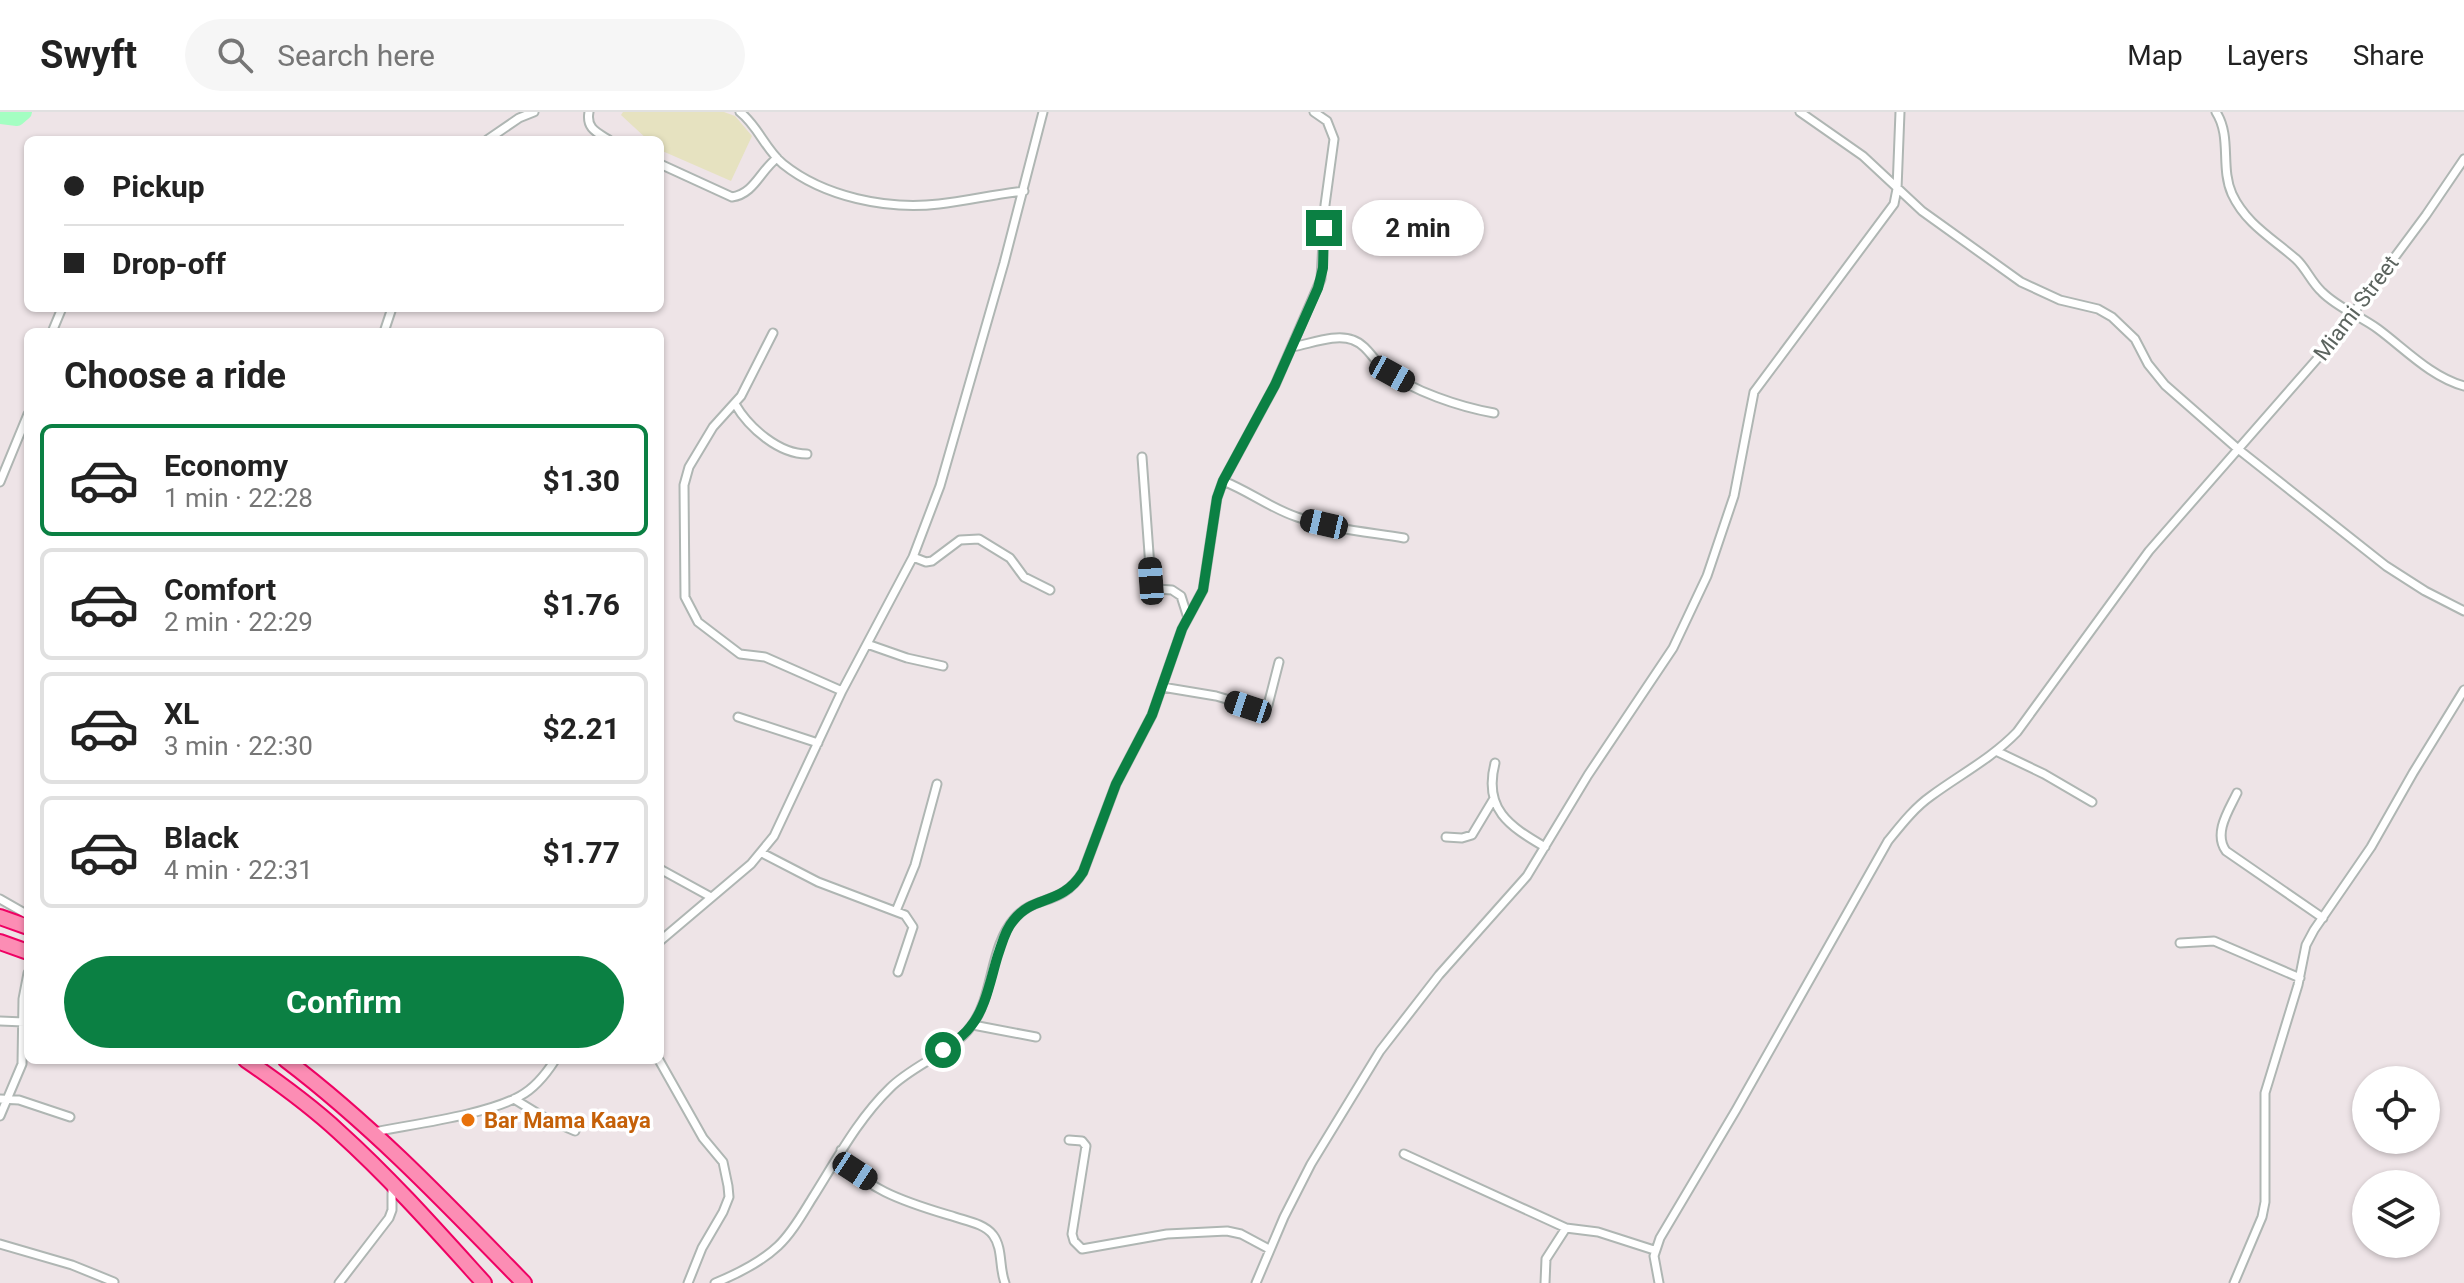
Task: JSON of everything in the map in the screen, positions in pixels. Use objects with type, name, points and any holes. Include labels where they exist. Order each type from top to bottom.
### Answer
[{"type":"highway","points":[[0,917],[24,926]]},
{"type":"highway","points":[[0,942],[24,951]]},
{"type":"highway","points":[[252,1064],[339,1131],[484,1283]]},
{"type":"highway","points":[[291,1064],[374,1132],[476,1231],[518,1281]]},
{"type":"highway","points":[[454,1250],[476,1231]]},
{"type":"street","points":[[492,136],[517,115],[534,112]]},
{"type":"street","points":[[589,112],[587,121],[592,130],[602,136]]},
{"type":"street","points":[[664,938],[762,853],[788,811],[842,691],[913,557],[940,486],[1024,191],[1043,112]]},
{"type":"street","points":[[715,1283],[748,1266],[780,1244],[807,1207],[841,1150],[888,1089],[960,1038],[973,1025],[1005,934],[1014,919],[1030,906],[1063,894],[1083,872],[1116,784],[1148,725],[1182,629],[1207,580],[1217,498],[1223,481],[1275,385],[1321,279],[1325,205],[1334,147],[1331,126],[1314,112]]},
{"type":"street","points":[[1800,112],[1863,156],[1922,211],[2021,282],[2060,300],[2098,309],[2112,317],[2135,339],[2148,364],[2165,385],[2238,449],[2386,566],[2464,611]]},
{"type":"street","points":[[1256,1283],[1269,1249],[1311,1164],[1380,1051],[1439,975],[1516,891],[1588,775],[1673,648],[1698,598],[1734,496],[1754,392],[1888,214],[1897,189],[1900,112]]},
{"type":"street","points":[[2216,112],[2225,130],[2226,177],[2246,216],[2265,236],[2303,266],[2323,293],[2442,376],[2464,386]]},
{"type":"street","points":[[744,113],[777,158],[807,180],[832,191],[892,205],[937,205],[1024,191]]},
{"type":"street","points":[[664,166],[732,197],[742,196],[751,189],[767,166],[777,158]]},
{"type":"street","name":"Miami Street","points":[[1654,1250],[1888,841],[1905,819],[1928,798],[1998,752],[2038,705],[2149,551],[2316,362],[2464,159]]},
{"type":"street","points":[[773,333],[735,404],[701,444],[685,478],[685,597],[698,622],[740,654],[765,657],[842,691]]},
{"type":"street","points":[[1292,347],[1335,338],[1350,339],[1361,345],[1385,370],[1418,389],[1474,410],[1494,413]]},
{"type":"street","points":[[735,404],[747,421],[776,444],[795,453],[807,454]]},
{"type":"street","points":[[0,482],[24,424]]},
{"type":"street","points":[[1142,457],[1151,581],[1157,589],[1172,590],[1181,596],[1188,618]]},
{"type":"street","points":[[1223,481],[1297,517],[1404,538]]},
{"type":"street","points":[[913,557],[932,561],[952,543],[979,539],[1010,558],[1024,577],[1050,590]]},
{"type":"street","points":[[867,644],[943,666]]},
{"type":"street","points":[[1162,687],[1205,694],[1264,710],[1279,662]]},
{"type":"street","points":[[2234,1283],[2262,1217],[2265,1202],[2265,1093],[2300,978],[2306,945],[2371,847],[2464,690]]},
{"type":"street","points":[[738,717],[818,743]]},
{"type":"street","points":[[1998,752],[2092,802]]},
{"type":"street","points":[[1495,763],[1491,777],[1493,800],[1500,813],[1545,847]]},
{"type":"street","points":[[896,911],[915,865],[937,784]]},
{"type":"street","points":[[2237,793],[2220,837],[2222,846],[2323,918]]},
{"type":"street","points":[[1446,837],[1472,835],[1493,800]]},
{"type":"street","points":[[762,853],[818,882],[896,911],[910,920],[913,927],[898,972]]},
{"type":"street","points":[[664,871],[711,897]]},
{"type":"street","points":[[0,899],[24,913]]},
{"type":"street","points":[[2180,943],[2214,941],[2300,978]]},
{"type":"street","points":[[0,1116],[4,1099],[22,1064],[24,989]]},
{"type":"street","points":[[0,1021],[24,1022]]},
{"type":"street","points":[[973,1025],[1036,1037]]},
{"type":"street","points":[[374,1132],[457,1115],[514,1099],[537,1083],[552,1064]]},
{"type":"street","points":[[661,1064],[703,1138],[723,1162],[728,1186],[726,1204],[702,1248],[688,1283]]},
{"type":"street","points":[[4,1099],[19,1100],[70,1117]]},
{"type":"street","points":[[514,1099],[545,1118],[575,1131]]},
{"type":"street","points":[[1069,1140],[1082,1141],[1086,1146],[1072,1234],[1082,1249],[1167,1234],[1227,1231],[1254,1239],[1269,1249]]},
{"type":"street","points":[[841,1150],[845,1162],[855,1171],[900,1200],[980,1225],[993,1235],[1005,1283]]},
{"type":"street","points":[[1404,1154],[1566,1228],[1598,1232],[1654,1250],[1659,1283]]},
{"type":"street","points":[[339,1283],[389,1218],[392,1185]]},
{"type":"street","points":[[1545,1283],[1546,1259],[1566,1228]]},
{"type":"street","points":[[0,1244],[72,1265],[114,1282]]},
{"type":"shaded area","points":[[623,112],[724,112],[735,116],[752,136],[731,181],[664,152],[664,136],[644,136],[621,115]]},
{"type":"waterway","points":[[0,116],[17,118],[24,112]]},
{"type":"place","name":"Bar Mama Kaaya","points":[[468,1120]]},
{"type":"route","points":[[943,1050],[960,1038],[975,1020],[1005,934],[1014,919],[1030,906],[1070,890],[1083,872],[1116,784],[1152,715],[1182,629],[1207,580],[1217,498],[1223,481],[1275,385],[1318,288],[1323,268],[1324,228]]}]
